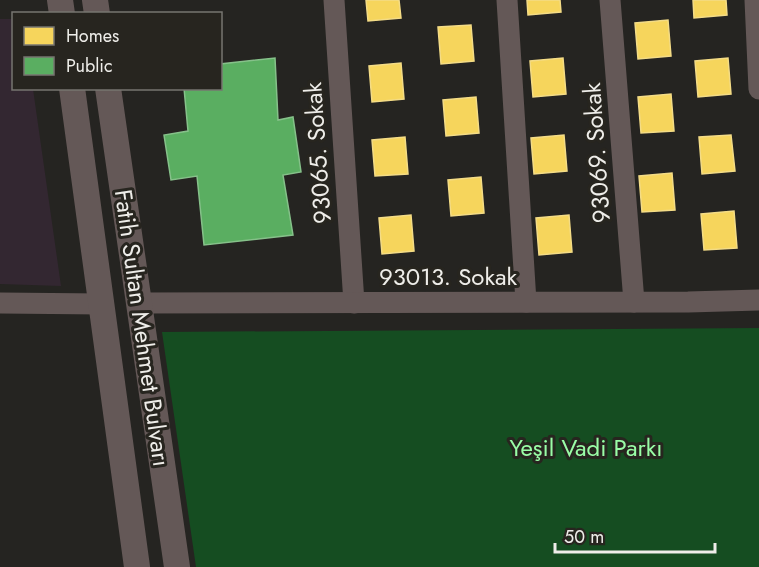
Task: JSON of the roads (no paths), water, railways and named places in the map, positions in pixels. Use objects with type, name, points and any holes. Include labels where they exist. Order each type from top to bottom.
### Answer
[{"type":"street","name":"93065. Sokak","points":[[334,0],[354,303]]},
{"type":"street","points":[[507,0],[526,302]]},
{"type":"street","name":"93069. Sokak","points":[[610,0],[634,302]]},
{"type":"street","points":[[754,0],[759,89]]},
{"type":"street","name":"Fatih Sultan Mehmet Bulvarı","points":[[72,90],[137,567]]},
{"type":"street","name":"Fatih Sultan Mehmet Bulvarı","points":[[108,90],[177,567]]},
{"type":"street","name":"93013. Sokak","points":[[138,303],[759,300]]},
{"type":"street","points":[[0,303],[102,304]]},
{"type":"park label","name":"Yeşil Vadi Parkı","points":[[586,448]]}]
